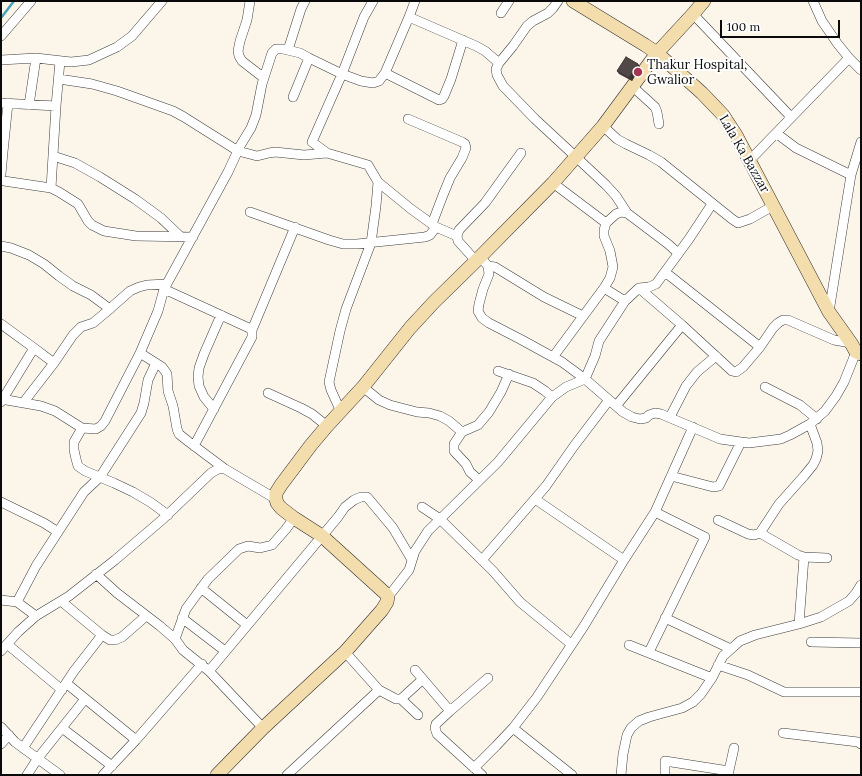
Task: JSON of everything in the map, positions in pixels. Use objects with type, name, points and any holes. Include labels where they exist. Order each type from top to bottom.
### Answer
[{"type":"street","points":[[1,36],[31,1]]},
{"type":"street","points":[[1,60],[36,58],[71,62],[89,60],[117,47],[132,36],[162,1]]},
{"type":"street","points":[[250,1],[247,20],[238,51],[242,61],[264,78]]},
{"type":"street","points":[[288,50],[305,1]]},
{"type":"street","points":[[373,1],[364,17],[342,74],[312,142],[327,153],[368,165],[378,182],[410,209],[434,225],[457,236]]},
{"type":"street","points":[[34,348],[1,400],[41,406],[55,411],[82,428],[96,429],[101,426],[140,353],[158,311],[166,286],[251,128],[256,115],[264,78],[272,53],[276,50],[283,49],[300,53],[342,74],[361,81],[372,83],[379,81],[385,73],[410,17],[415,1]]},
{"type":"street","points":[[501,12],[509,1]]},
{"type":"street","points":[[558,1],[548,13],[527,26],[499,63],[496,69],[497,76],[503,86],[529,114],[616,196],[627,213],[678,253]]},
{"type":"street","points":[[388,597],[322,536],[281,508],[277,503],[276,493],[311,445],[363,387],[410,328],[434,302],[481,261],[604,126],[657,54],[704,1]]},
{"type":"street","points":[[812,1],[822,21],[848,58],[861,70]]},
{"type":"street","name":"Lala Ka Bazzar","points":[[576,2],[657,54],[702,93],[723,115],[736,136],[829,312],[856,350]]},
{"type":"street","points":[[693,14],[791,117]]},
{"type":"street","points":[[410,17],[476,46],[485,51],[499,63]]},
{"type":"street","points":[[385,73],[439,100],[442,99],[451,78],[463,40]]},
{"type":"street","points":[[30,105],[36,58]]},
{"type":"street","points":[[293,97],[309,58]]},
{"type":"street","points":[[749,161],[848,58]]},
{"type":"street","points":[[51,188],[60,61]]},
{"type":"street","points":[[58,78],[92,84],[117,91],[173,112],[184,117],[238,151],[257,156],[275,152],[304,155],[327,153]]},
{"type":"street","points":[[632,87],[655,107],[659,124]]},
{"type":"street","points":[[1,174],[4,103],[56,106]]},
{"type":"street","points":[[250,212],[342,244],[371,243],[425,237],[430,235],[450,178],[466,148],[465,144],[462,142],[408,119]]},
{"type":"street","points":[[604,126],[617,139],[661,162],[732,220],[738,223],[750,220],[773,206]]},
{"type":"street","points":[[776,133],[796,148],[851,175]]},
{"type":"street","points":[[829,312],[851,175],[861,142]]},
{"type":"street","points":[[521,154],[485,203],[459,230],[457,236],[458,241],[460,245],[481,261],[495,267],[544,297],[583,316]]},
{"type":"street","points":[[53,156],[75,163],[135,199],[161,218],[181,237]]},
{"type":"street","points":[[1,180],[51,188],[78,204],[88,221],[92,225],[104,231],[136,236],[193,237]]},
{"type":"street","points":[[341,412],[329,382],[346,309],[371,243],[378,182]]},
{"type":"street","points":[[553,182],[606,223]]},
{"type":"street","points":[[217,775],[263,728],[345,652],[382,610],[388,597],[409,570],[415,551],[428,531],[498,462],[552,397],[566,387],[585,379],[596,356],[599,341],[626,301],[639,288],[649,287],[656,284],[695,231],[712,204]]},
{"type":"street","points":[[553,357],[610,278],[613,267],[610,251],[604,236],[604,230],[606,223],[616,214],[621,212],[627,213]]},
{"type":"street","points":[[194,446],[252,337],[252,330],[295,227]]},
{"type":"street","points":[[1,246],[29,255],[110,309]]},
{"type":"street","points":[[481,261],[489,274],[479,304],[478,311],[482,318],[562,362],[632,417],[640,419],[646,418],[654,413],[661,414],[720,439],[749,443],[781,439],[813,421],[825,411],[836,396],[844,382],[856,350],[788,320],[783,320],[773,328],[760,347],[743,367],[736,372],[732,371],[639,288]]},
{"type":"street","points":[[665,272],[760,347]]},
{"type":"street","points":[[23,403],[54,363],[73,335],[81,327],[93,323],[130,291],[139,286],[147,284],[166,286],[252,330]]},
{"type":"street","points":[[604,288],[626,301]]},
{"type":"street","points":[[214,410],[204,397],[199,386],[198,377],[199,368],[204,354],[222,315]]},
{"type":"street","points":[[1,324],[54,363]]},
{"type":"street","points":[[482,560],[546,486],[574,446],[682,325]]},
{"type":"street","points":[[140,353],[162,367],[167,374],[168,391],[179,434],[225,468],[276,499]]},
{"type":"street","points":[[670,417],[686,386],[697,372],[716,356]]},
{"type":"street","points":[[17,602],[36,566],[84,492],[100,477],[141,413],[148,380],[156,363]]},
{"type":"street","points":[[498,371],[533,383],[552,397]]},
{"type":"street","points":[[479,480],[470,472],[466,464],[454,451],[454,444],[462,432],[478,425],[489,412],[501,392],[509,374]]},
{"type":"street","points":[[363,387],[379,400],[390,405],[440,416],[449,421],[462,432]]},
{"type":"street","points":[[760,534],[779,504],[813,466],[818,451],[813,421],[800,405],[765,388]]},
{"type":"street","points":[[268,393],[312,414],[327,426]]},
{"type":"street","points":[[82,428],[74,442],[74,450],[78,466],[85,472],[133,492],[168,515]]},
{"type":"street","points":[[474,768],[513,728],[537,697],[584,626],[655,512],[693,428]]},
{"type":"street","points":[[671,476],[713,487],[719,486],[741,442]]},
{"type":"street","points":[[136,740],[85,699],[4,648],[18,632],[36,616],[69,596],[115,560],[168,515],[211,473],[218,469],[225,468]]},
{"type":"street","points":[[103,775],[205,668],[225,651],[345,507],[354,500],[361,497],[367,497],[393,528],[412,560]]},
{"type":"street","points":[[535,499],[624,560]]},
{"type":"street","points":[[1,502],[44,523],[58,532]]},
{"type":"street","points":[[422,507],[440,519],[493,571],[520,602],[571,644]]},
{"type":"street","points":[[649,652],[705,537],[655,512]]},
{"type":"street","points":[[175,638],[186,609],[208,579],[239,549],[248,546],[260,548],[272,545],[294,518]]},
{"type":"street","points":[[718,520],[748,534],[760,534],[798,555],[804,557],[827,558]]},
{"type":"street","points":[[799,624],[804,557]]},
{"type":"street","points":[[96,574],[117,593],[175,638],[183,650],[205,668],[238,700],[263,728]]},
{"type":"street","points":[[621,775],[627,735],[631,728],[639,721],[682,708],[693,702],[701,694],[712,678],[723,656],[740,641],[755,635],[821,617],[849,601],[861,585]]},
{"type":"street","points":[[201,588],[247,625]]},
{"type":"street","points":[[1,600],[17,602],[36,616]]},
{"type":"street","points":[[61,601],[102,636],[110,640],[122,638],[146,616]]},
{"type":"street","points":[[182,618],[225,651]]},
{"type":"street","points":[[665,618],[731,649]]},
{"type":"street","points":[[23,748],[64,687],[102,636]]},
{"type":"street","points":[[811,642],[861,643]]},
{"type":"street","points":[[629,645],[712,678]]},
{"type":"street","points":[[345,652],[379,690],[396,699],[400,699],[418,715]]},
{"type":"street","points":[[718,665],[748,675],[784,692],[861,692]]},
{"type":"street","points":[[415,670],[450,711]]},
{"type":"street","points":[[482,775],[437,734],[435,728],[436,724],[488,678]]},
{"type":"street","points":[[400,699],[424,679]]},
{"type":"street","points":[[287,775],[379,690]]},
{"type":"street","points":[[26,775],[85,699]]},
{"type":"street","points":[[1,727],[23,748],[60,775]]},
{"type":"street","points":[[62,728],[112,766]]},
{"type":"street","points":[[513,728],[572,775]]},
{"type":"street","points":[[783,733],[858,742],[861,744]]},
{"type":"street","points":[[1,744],[9,735]]},
{"type":"street","points":[[664,775],[665,762],[729,773],[734,748]]},
{"type":"building","points":[[626,57],[638,64],[629,78],[617,71]]},
{"type":"waterway","points":[[1,18],[14,1]]},
{"type":"place","name":"Thakur Hospital, Gwalior","points":[[638,72]]}]
